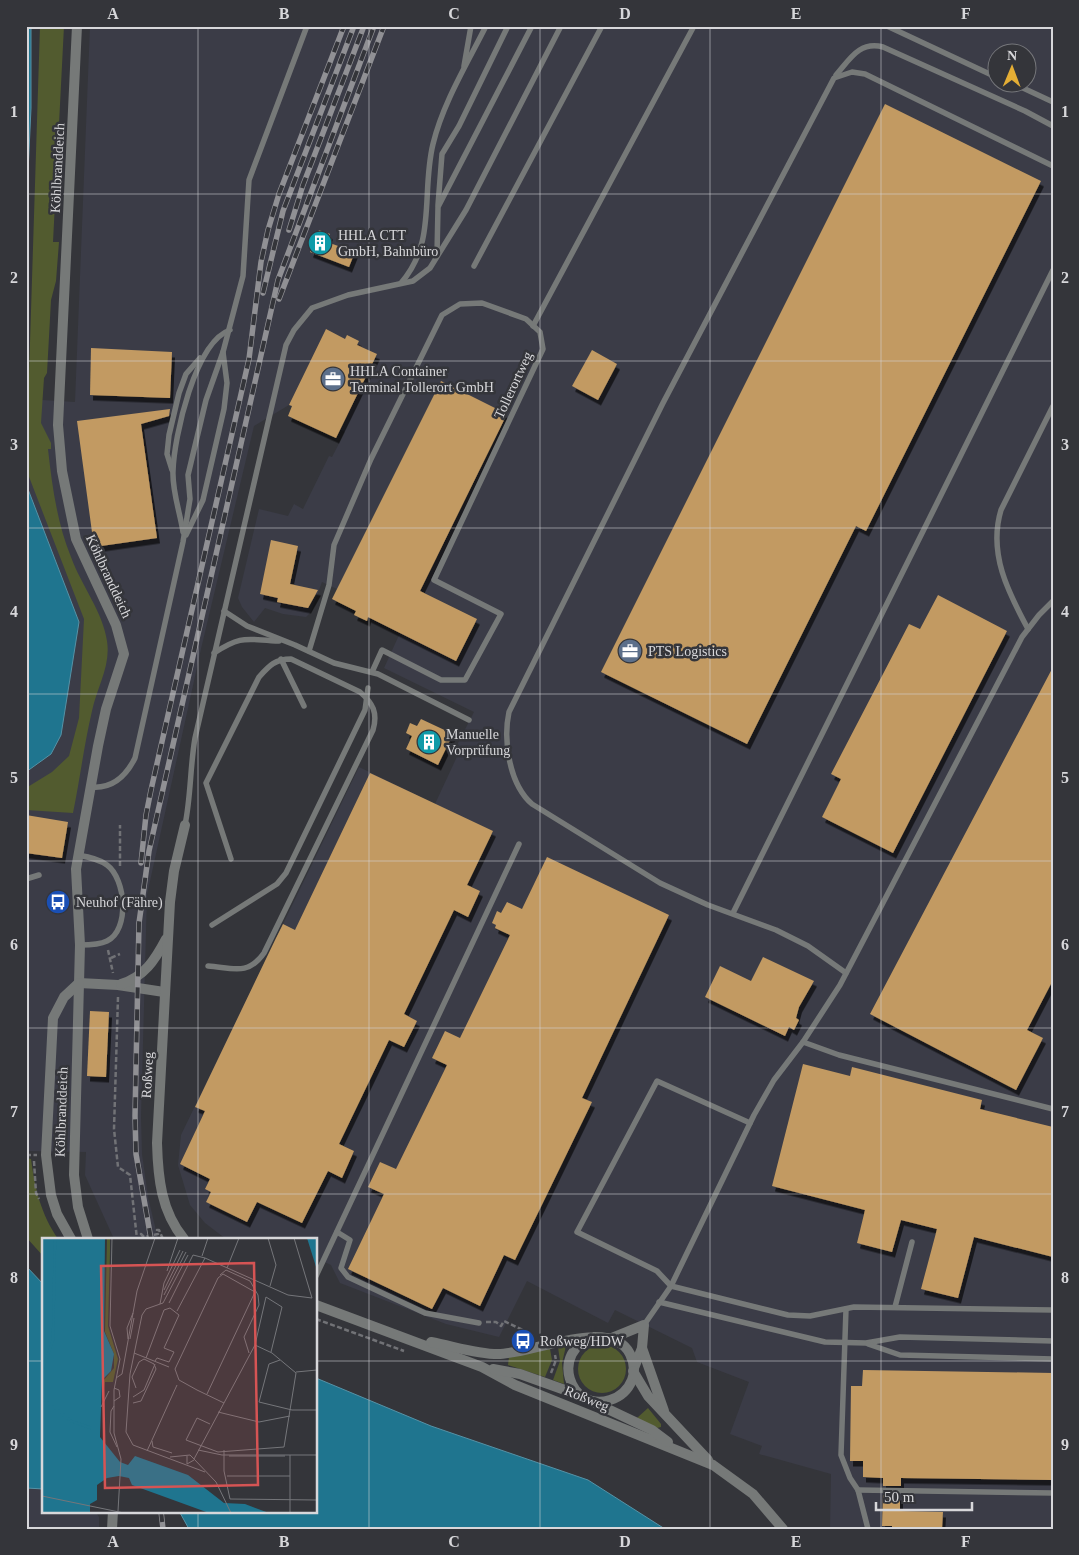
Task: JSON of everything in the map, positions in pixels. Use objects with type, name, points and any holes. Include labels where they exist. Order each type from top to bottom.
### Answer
[{"type":"street","name":"Köhlbranddeich","points":[[77,26],[59,417],[62,471],[76,539],[116,625],[124,654],[106,709],[78,855],[76,893],[80,945],[74,1175],[78,1208],[88,1238]]},
{"type":"street","name":"Roßweg","points":[[183,1238],[166,1210],[158,1167],[167,936],[174,870],[185,825]]},
{"type":"street","points":[[116,985],[137,978],[148,968],[167,936]]},
{"type":"street","name":"Köhlbranddeich","points":[[70,1238],[57,1214],[51,1195],[46,1155],[54,1018],[64,996],[79,984]]},
{"type":"street","points":[[79,984],[116,985],[164,992]]},
{"type":"street","name":"Roßweg","points":[[318,1306],[404,1336],[482,1367],[515,1385],[713,1465]]},
{"type":"street","name":"Roßweg","points":[[404,1336],[498,1354],[594,1337],[612,1338],[644,1325],[642,1348],[630,1384],[619,1396],[606,1401],[589,1399],[520,1374],[482,1367]]},
{"type":"street","name":"Roßweg","points":[[594,1337],[582,1342],[575,1348],[568,1365],[571,1384],[577,1392],[652,1430],[683,1452]]},
{"type":"street","name":"Roßweg","points":[[612,1338],[626,1349],[634,1370],[648,1396],[713,1465],[753,1494],[783,1529]]},
{"type":"street","name":"Roßweg","points":[[642,1348],[666,1416]]},
{"type":"street","points":[[112,1529],[113,1512]]},
{"type":"lane","points":[[91,786],[100,788],[119,779],[127,772],[135,758],[183,542],[190,499],[188,475],[206,400],[230,330],[243,276],[250,180],[307,26]]},
{"type":"lane","points":[[463,71],[471,26]]},
{"type":"lane","points":[[401,283],[418,259],[428,208],[433,144],[463,71],[486,26]]},
{"type":"lane","points":[[437,256],[442,154],[459,126],[508,26]]},
{"type":"lane","points":[[438,207],[532,26]]},
{"type":"lane","points":[[185,825],[189,808],[190,762],[286,345],[294,330],[312,308],[324,302],[414,281],[423,276],[466,210],[561,26]]},
{"type":"lane","points":[[474,266],[602,26]]},
{"type":"lane","points":[[309,651],[329,585],[334,545],[371,459],[442,315],[460,304],[482,303],[526,319],[533,326],[694,26]]},
{"type":"lane","points":[[887,26],[986,71]]},
{"type":"lane","points":[[846,973],[792,938],[660,883],[627,865],[607,849],[528,800],[514,773],[506,737],[507,722],[515,698],[663,403],[834,78],[860,49],[869,45],[884,47],[1053,126]]},
{"type":"lane","points":[[834,78],[852,72],[865,74],[1053,166]]},
{"type":"lane","points":[[1032,92],[1053,102]]},
{"type":"lane","points":[[733,913],[1053,270]]},
{"type":"lane","name":"Tollerortweg","points":[[372,672],[382,650],[441,680],[465,680],[501,614],[434,580],[543,349],[540,332],[533,326]]},
{"type":"lane","points":[[183,542],[172,472],[167,454],[179,393],[186,374],[218,335],[230,330]]},
{"type":"lane","points":[[183,542],[203,500],[224,409],[228,384],[223,352]]},
{"type":"lane","points":[[1028,629],[1001,574],[998,554],[998,522],[1003,505],[1053,406]]},
{"type":"lane","points":[[644,1325],[671,1286],[750,1123],[774,1080],[803,1042],[846,973],[1028,629],[1053,601]]},
{"type":"lane","points":[[224,611],[247,626],[338,665],[372,672],[469,720]]},
{"type":"lane","points":[[214,654],[240,639],[284,641]]},
{"type":"lane","points":[[281,659],[304,706]]},
{"type":"lane","points":[[208,966],[247,969],[256,964],[264,953],[373,730],[376,720],[375,710],[368,699],[360,692],[291,659],[281,659],[270,664],[258,677],[206,783],[231,859]]},
{"type":"lane","points":[[212,925],[277,884],[286,873],[365,710],[368,688]]},
{"type":"lane","points":[[318,1272],[519,844]]},
{"type":"lane","points":[[78,855],[106,864],[115,872],[121,887],[122,919],[120,928],[107,941],[80,945]]},
{"type":"lane","points":[[26,880],[39,875]]},
{"type":"lane","points":[[803,1042],[839,1054],[1053,1109]]},
{"type":"lane","points":[[750,1123],[657,1081],[577,1232],[657,1271],[671,1286],[788,1315],[810,1316],[846,1309],[894,1307],[1053,1310]]},
{"type":"lane","points":[[337,1232],[350,1240],[341,1268],[348,1277],[425,1314],[479,1323]]},
{"type":"lane","points":[[894,1307],[912,1242]]},
{"type":"lane","points":[[659,1302],[825,1342],[866,1343],[900,1337],[1053,1341]]},
{"type":"lane","points":[[846,1309],[841,1455],[850,1478],[858,1490],[868,1529]]},
{"type":"lane","points":[[866,1343],[900,1355],[1053,1359]]},
{"type":"lane","points":[[858,1490],[1053,1493]]},
{"type":"path","points":[[120,825],[121,887]]},
{"type":"path","points":[[107,941],[116,985],[114,1129],[118,1167],[130,1175],[137,1238]]},
{"type":"path","points":[[110,958],[120,954]]},
{"type":"path","points":[[142,1238],[141,1234],[144,1237],[158,1234],[157,1230],[159,1230],[163,1238]]},
{"type":"path","points":[[479,1323],[496,1322],[502,1326],[504,1321],[527,1332],[529,1340]]},
{"type":"path","points":[[549,1379],[556,1360],[554,1348]]},
{"type":"shaded area","points":[[90,26],[1053,26],[1053,1529],[830,1529],[831,1474],[759,1454],[762,1446],[730,1434],[749,1382],[697,1362],[692,1348],[615,1310],[608,1323],[527,1281],[499,1337],[446,1324],[340,1283],[331,1265],[318,1259],[318,1238],[225,1238],[205,1223],[190,1205],[178,1165],[181,1135],[359,767],[435,804],[461,748],[457,745],[474,712],[384,668],[400,633],[369,618],[367,621],[354,615],[356,611],[332,599],[337,589],[322,582],[311,612],[306,617],[283,614],[265,608],[254,622],[242,607],[238,598],[259,509],[288,516],[294,504],[303,509],[329,456],[332,457],[345,432],[289,405],[254,426],[201,649],[147,895],[141,1117],[142,1154],[148,1197],[158,1238],[114,1238],[85,1175],[86,1152],[26,1151],[26,772],[40,763],[79,622],[26,484],[26,399],[75,402]]},
{"type":"shaded area","points":[[26,1488],[42,1489],[42,1512],[96,1512],[99,1517],[99,1529],[26,1529]]},
{"type":"green space","points":[[40,26],[64,26],[53,242],[59,242],[56,281],[51,300],[47,373],[44,378],[41,423],[51,443],[51,449],[48,449],[62,531],[75,567],[105,630],[108,650],[105,668],[89,724],[73,813],[26,810],[26,788],[52,772],[69,756],[79,718],[84,619],[26,469]]},
{"type":"green space","points":[[26,1158],[31,1159],[40,1201],[47,1220],[57,1238],[42,1238],[42,1255],[26,1237]]},
{"type":"green space","points":[[597,1345],[607,1345],[619,1352],[626,1364],[626,1374],[619,1386],[607,1393],[597,1393],[589,1389],[582,1382],[578,1374],[578,1364],[582,1356],[589,1349]]},
{"type":"green space","points":[[566,1346],[562,1363],[564,1384],[553,1380],[560,1361],[558,1347]]},
{"type":"green space","points":[[550,1349],[552,1360],[545,1377],[508,1365],[509,1357]]},
{"type":"green space","points":[[648,1408],[661,1424],[661,1427],[657,1428],[637,1418]]},
{"type":"water","points":[[26,26],[31,26],[31,108],[26,215]]},
{"type":"water","points":[[26,484],[79,622],[61,735],[51,754],[26,772]]},
{"type":"water","points":[[26,1266],[42,1283],[42,1489],[26,1488]]},
{"type":"water","points":[[318,1379],[431,1426],[588,1480],[665,1529],[189,1529],[180,1512],[318,1512]]},
{"type":"building","points":[[885,104],[1041,181],[866,531],[856,526],[747,744],[601,672]]},
{"type":"building","points":[[319,230],[330,234],[327,242],[355,252],[349,267],[310,252]]},
{"type":"building","name":"HHLA Container Terminal Tollerort GmbH","points":[[326,329],[345,339],[347,335],[359,341],[357,345],[377,354],[336,438],[288,416],[292,406],[289,405]]},
{"type":"building","points":[[91,348],[172,352],[170,398],[90,395]]},
{"type":"building","points":[[592,350],[617,364],[598,400],[572,386]]},
{"type":"building","points":[[441,381],[507,414],[420,591],[477,619],[456,661],[368,617],[367,621],[354,615],[356,611],[332,599]]},
{"type":"building","points":[[170,409],[169,416],[141,424],[157,538],[94,547],[77,421]]},
{"type":"building","points":[[271,540],[298,546],[290,584],[318,590],[308,608],[277,602],[278,598],[260,594]]},
{"type":"building","points":[[938,595],[1007,631],[893,853],[822,817],[841,779],[831,774],[909,624],[920,629]]},
{"type":"building","points":[[1053,667],[1053,980],[1027,1030],[1043,1038],[1016,1090],[870,1014]]},
{"type":"building","name":"Manuelle Vorprüfung","points":[[421,719],[453,734],[438,765],[406,749],[412,736],[406,733],[410,723],[417,726]]},
{"type":"building","points":[[370,773],[493,831],[467,885],[480,891],[468,917],[454,910],[404,1014],[417,1021],[404,1047],[389,1040],[339,1144],[354,1151],[342,1178],[328,1171],[302,1223],[257,1202],[247,1222],[206,1202],[211,1192],[205,1189],[210,1179],[180,1164],[205,1111],[195,1107],[283,924],[295,930]]},
{"type":"building","points":[[26,815],[68,822],[62,858],[26,853]]},
{"type":"building","points":[[547,857],[669,915],[582,1098],[592,1102],[515,1260],[504,1255],[480,1306],[443,1288],[432,1309],[348,1269],[384,1194],[368,1187],[380,1162],[396,1169],[447,1065],[432,1058],[445,1031],[460,1038],[510,935],[495,928],[496,925],[492,923],[497,911],[501,913],[507,902],[522,909]]},
{"type":"building","points":[[763,957],[814,981],[799,1007],[796,1018],[799,1020],[794,1030],[789,1027],[785,1036],[705,997],[720,966],[751,981]]},
{"type":"building","points":[[90,1011],[109,1012],[106,1077],[87,1076]]},
{"type":"building","points":[[803,1064],[850,1076],[852,1067],[982,1100],[980,1109],[1053,1127],[1053,1257],[974,1237],[958,1298],[921,1289],[937,1229],[901,1220],[892,1252],[857,1243],[865,1210],[772,1186]]},
{"type":"building","points":[[863,1370],[1053,1373],[1053,1480],[901,1478],[901,1486],[883,1486],[883,1478],[863,1477],[863,1461],[850,1461],[851,1386],[862,1386]]},
{"type":"building","points":[[883,1495],[900,1495],[900,1511],[943,1512],[942,1529],[892,1529],[892,1526],[882,1526]]},
{"type":"railway","points":[[141,863],[146,815],[151,790],[249,359],[261,262],[268,230],[279,194],[344,26]]},
{"type":"railway","points":[[263,293],[283,211],[354,26]]},
{"type":"railway","points":[[289,230],[303,185],[364,26]]},
{"type":"railway","points":[[151,1238],[136,1154],[135,1116],[139,923],[149,851],[278,280],[374,26]]},
{"type":"railway","points":[[279,299],[384,26]]},
{"type":"railway","points":[[161,1512],[163,1529]]},
{"type":"place","name":"HHLA CTT GmbH, Bahnbüro","points":[[320,243]]},
{"type":"place","name":"HHLA Container Terminal Tollerort GmbH","points":[[333,379]]},
{"type":"place","name":"PTS Logistics","points":[[630,651]]},
{"type":"place","name":"Manuelle Vorprüfung","points":[[429,742]]},
{"type":"place","name":"Neuhof (Fähre)","points":[[58,902]]},
{"type":"place","name":"Roßweg/HDW","points":[[523,1341]]}]
